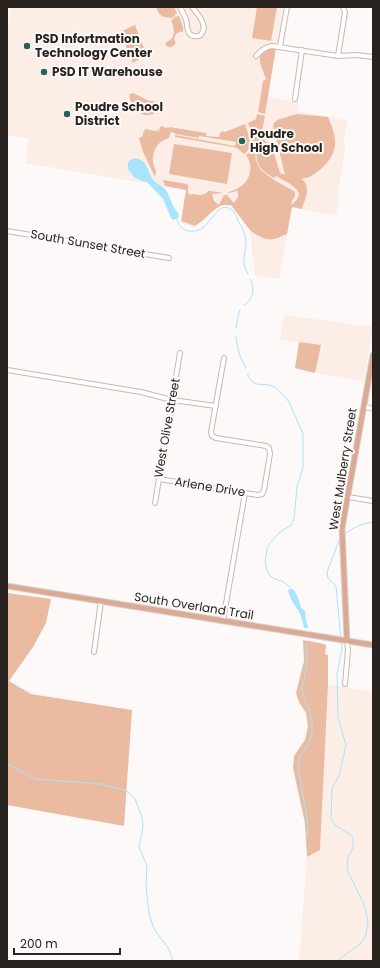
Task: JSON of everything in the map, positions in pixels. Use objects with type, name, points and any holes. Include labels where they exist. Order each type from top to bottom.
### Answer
[{"type":"main road","name":"West Mulberry Street","points":[[343,640],[342,525],[373,355]]},
{"type":"main road","name":"South Overland Trail","points":[[9,586],[373,645]]},
{"type":"street","points":[[180,7],[186,20],[189,34],[194,37],[199,36],[204,32],[204,26],[192,7]]},
{"type":"street","points":[[280,46],[287,7]]},
{"type":"street","points":[[338,56],[345,12],[342,7]]},
{"type":"street","points":[[256,56],[260,51],[267,47],[280,46],[338,56],[357,55],[373,57]]},
{"type":"street","points":[[295,99],[302,50]]},
{"type":"street","name":"South Sunset Street","points":[[7,231],[169,258]]},
{"type":"street","name":"West Olive Street","points":[[155,503],[180,353]]},
{"type":"street","points":[[7,370],[141,392],[172,400],[216,406],[224,358]]},
{"type":"street","name":"Arlene Drive","points":[[159,479],[245,493],[262,494],[270,454],[269,448],[266,446],[216,438],[212,436],[211,432],[216,406]]},
{"type":"street","points":[[364,406],[373,409]]},
{"type":"street","points":[[223,621],[245,493]]},
{"type":"street","points":[[348,497],[373,501]]},
{"type":"street","points":[[94,652],[101,601]]},
{"type":"street","name":"West Mulberry Street","points":[[343,640],[348,650],[345,684]]},
{"type":"shaded area","name":"Poudre High School","points":[[11,7],[283,7],[268,97],[298,102],[297,111],[348,120],[343,144],[346,145],[337,198],[339,199],[336,216],[292,207],[279,279],[255,275],[250,231],[231,206],[220,204],[194,228],[181,223],[186,190],[25,163],[29,139],[7,135],[7,28]]},
{"type":"shaded area","points":[[156,7],[174,7],[177,13],[172,18],[164,17],[160,15]]},
{"type":"shaded area","points":[[257,7],[277,7],[271,41],[252,38]]},
{"type":"shaded area","points":[[176,16],[176,18],[179,16],[183,27],[183,32],[180,30],[180,32],[176,34],[174,39],[176,43],[172,47],[169,47],[165,43],[173,37],[174,28],[171,21]]},
{"type":"shaded area","points":[[135,25],[145,51],[141,52],[138,60],[133,63],[120,32]]},
{"type":"shaded area","points":[[276,48],[265,114],[258,112],[263,81],[266,79],[260,57],[265,50]]},
{"type":"shaded area","points":[[133,93],[149,101],[155,101],[153,104],[147,104],[147,109],[153,109],[153,105],[157,101],[160,109],[159,111],[151,115],[144,115],[137,111],[130,100],[130,94]]},
{"type":"shaded area","points":[[257,114],[265,116],[262,131],[265,141],[276,148],[274,153],[280,173],[285,175],[273,126],[277,120],[297,114],[328,117],[334,134],[335,145],[330,159],[315,173],[309,177],[301,179],[307,188],[306,197],[302,209],[292,207],[287,234],[276,239],[258,236],[250,230],[231,205],[220,206],[195,226],[181,221],[186,190],[165,186],[163,180],[187,184],[188,193],[190,195],[205,194],[208,191],[223,193],[212,194],[214,201],[219,205],[224,195],[227,195],[234,203],[238,197],[238,191],[228,192],[240,187],[248,178],[250,167],[246,155],[253,148],[256,149],[255,155],[256,160],[260,168],[267,175],[295,192],[295,196],[291,203],[293,204],[294,201],[295,202],[299,196],[297,190],[276,176],[274,178],[263,170],[258,163],[256,155],[257,149],[274,152],[274,150],[254,146],[252,144],[253,140],[248,123],[256,119]]},
{"type":"shaded area","points":[[245,124],[250,144],[244,154],[237,148],[175,137],[175,135],[235,146],[236,142],[156,131],[159,131],[160,127],[163,126],[206,133],[206,136],[219,137],[222,131],[225,132]]},
{"type":"shaded area","points":[[145,129],[170,134],[169,138],[162,141],[156,147],[153,158],[153,164],[156,171],[155,177],[143,152],[139,138],[143,136]]},
{"type":"shaded area","points":[[174,144],[232,153],[227,184],[169,174]]},
{"type":"shaded area","points":[[284,315],[373,327],[364,381],[315,373],[320,345],[280,340]]},
{"type":"shaded area","points":[[299,342],[321,345],[315,373],[295,368]]},
{"type":"shaded area","points":[[7,593],[51,599],[46,623],[33,647],[9,681],[31,694],[132,710],[124,826],[7,805]]},
{"type":"shaded area","points":[[303,640],[326,645],[325,654],[328,655],[320,850],[307,857],[305,823],[293,768],[294,756],[305,740],[308,726],[306,713],[299,702],[296,693],[304,661]]},
{"type":"shaded area","points":[[328,684],[373,692],[373,961],[299,961],[307,857],[320,850]]},
{"type":"water","points":[[135,158],[139,159],[146,165],[153,180],[166,190],[174,208],[179,214],[178,218],[173,220],[163,199],[147,182],[134,177],[128,169],[128,163],[130,160]]},
{"type":"water","points":[[293,589],[301,608],[305,611],[308,628],[304,628],[301,616],[290,596],[288,590]]},
{"type":"waterway","points":[[177,219],[179,225],[184,230],[195,231],[204,227],[220,209],[228,208],[232,210],[236,215],[245,235],[244,265],[248,274]]},
{"type":"waterway","points":[[244,305],[250,300],[253,294],[253,286],[250,279]]},
{"type":"waterway","points":[[236,328],[240,310]]},
{"type":"waterway","points":[[236,337],[239,353],[246,368]]},
{"type":"waterway","points":[[248,374],[248,377],[256,384],[270,385],[276,388],[285,397],[289,402],[303,434],[303,468],[297,486],[294,519],[291,525],[279,533],[270,543],[267,549],[265,562],[270,576],[282,581],[290,587]]},
{"type":"waterway","points":[[344,535],[358,526],[373,522]]},
{"type":"waterway","points":[[340,538],[327,572],[328,578],[336,586],[341,639]]},
{"type":"waterway","points":[[338,961],[361,943],[366,935],[368,922],[365,907],[347,869],[348,857],[353,848],[353,838],[350,834],[336,826],[331,819],[332,788],[339,776],[346,745],[338,717],[337,674],[342,649],[341,642]]},
{"type":"waterway","points":[[306,643],[307,664],[302,688],[303,696],[312,719],[312,733],[309,743],[299,758],[299,772],[308,825],[307,836]]},
{"type":"waterway","points":[[7,764],[36,779],[101,784],[127,791],[135,799],[142,817],[143,827],[139,847],[147,866],[146,885],[149,914],[154,929],[169,949],[173,961]]},
{"type":"place","name":"PSD Infortmation Technology Center","points":[[27,46]]},
{"type":"place","name":"PSD IT Warehouse","points":[[44,72]]},
{"type":"place","name":"Poudre School District","points":[[67,114]]},
{"type":"place","name":"Poudre High School","points":[[242,141]]}]
